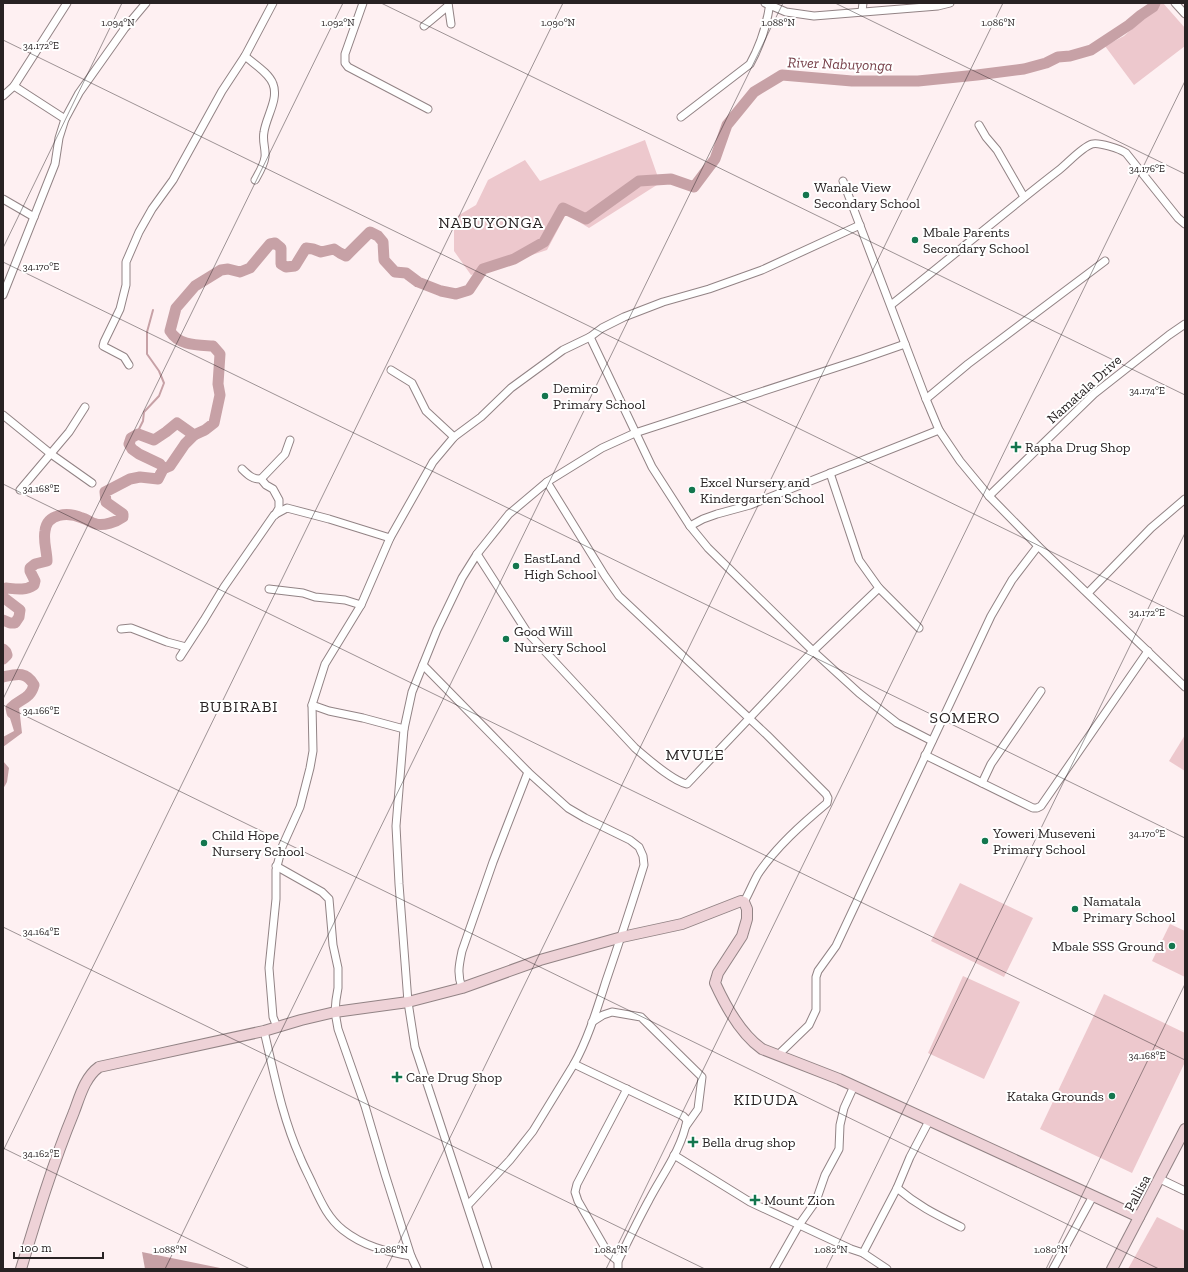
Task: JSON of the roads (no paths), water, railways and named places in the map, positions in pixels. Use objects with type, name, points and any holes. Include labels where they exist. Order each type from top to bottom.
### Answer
[{"type":"street","points":[[3,96],[14,86],[67,3]]},
{"type":"street","points":[[3,295],[54,164],[59,138],[65,119],[79,93],[125,28],[146,3]]},
{"type":"street","points":[[130,365],[124,357],[103,346],[124,297],[126,285],[126,262],[152,209],[173,180],[222,91],[245,56],[273,3]]},
{"type":"street","points":[[362,3],[345,54],[345,63],[348,67],[428,109]]},
{"type":"street","points":[[862,11],[863,3]]},
{"type":"street","points":[[681,116],[750,64],[757,52],[769,4],[786,12],[814,16],[938,6],[950,3]]},
{"type":"street","points":[[1176,3],[1185,14]]},
{"type":"street","points":[[448,5],[451,24]]},
{"type":"street","points":[[424,26],[448,5]]},
{"type":"street","points":[[245,56],[265,74],[273,83],[275,89],[263,133],[265,157],[262,167],[255,180]]},
{"type":"street","points":[[14,86],[65,119]]},
{"type":"street","points":[[979,125],[986,137],[997,150],[1024,197]]},
{"type":"street","points":[[891,305],[1024,197],[1093,144],[1114,147],[1126,153],[1178,218],[1185,224]]},
{"type":"street","points":[[843,181],[891,305],[904,344],[939,430],[960,461],[989,496],[1038,546],[1185,687]]},
{"type":"street","points":[[3,198],[34,217]]},
{"type":"street","points":[[277,1027],[273,1017],[269,968],[276,899],[276,866],[282,846],[300,807],[310,768],[313,751],[312,705],[325,664],[361,606],[390,538],[433,462],[454,437],[481,417],[511,388],[563,350],[590,337],[602,328],[624,317],[663,302],[762,270],[860,225]]},
{"type":"street","points":[[926,399],[968,364],[1105,261]]},
{"type":"street","name":"Namatala Drive","points":[[989,496],[1094,394],[1169,334],[1185,324]]},
{"type":"street","points":[[590,337],[652,467],[690,526],[708,548],[858,693],[897,723],[932,741]]},
{"type":"street","points":[[488,1269],[415,1047],[408,1002],[396,826],[404,729],[412,692],[437,630],[462,578],[477,554],[509,514],[547,482],[602,448],[635,433],[904,344]]},
{"type":"street","points":[[391,370],[412,383],[426,411],[454,437]]},
{"type":"street","points":[[20,490],[69,432],[85,407]]},
{"type":"street","points":[[3,415],[51,454],[92,483]]},
{"type":"street","points":[[690,526],[710,516],[750,505],[939,430]]},
{"type":"street","points":[[242,469],[248,475],[256,479],[261,478],[284,454],[290,440]]},
{"type":"street","points":[[830,473],[859,560],[879,588],[919,628]]},
{"type":"street","points":[[180,657],[224,587],[279,508],[279,500],[273,489],[266,485],[261,478]]},
{"type":"street","points":[[547,482],[619,596],[749,718],[826,794],[828,798],[826,803],[802,824],[770,858],[758,875],[744,902]]},
{"type":"street","points":[[1088,593],[1151,528],[1185,499]]},
{"type":"street","points":[[274,515],[287,508],[390,538]]},
{"type":"street","points":[[778,1055],[809,1024],[816,1010],[816,977],[818,970],[836,946],[991,616],[1012,580],[1038,546]]},
{"type":"street","points":[[477,554],[526,632],[635,748],[654,764],[680,782],[687,784],[813,651],[879,588]]},
{"type":"street","points":[[269,589],[303,593],[315,597],[344,600],[361,606]]},
{"type":"street","points":[[121,629],[131,628],[167,642],[186,647]]},
{"type":"street","points":[[925,755],[1033,808],[1037,808],[1041,806],[1148,651]]},
{"type":"street","points":[[423,665],[528,772],[568,808],[630,840],[639,847],[643,856],[644,865],[622,937],[592,1022],[574,1064],[533,1130],[510,1160],[468,1205]]},
{"type":"street","points":[[982,783],[991,764],[1041,691]]},
{"type":"street","points":[[312,705],[329,711],[404,729]]},
{"type":"street","points":[[462,988],[458,977],[462,951],[493,862],[528,772]]},
{"type":"street","points":[[276,866],[322,892],[329,899],[333,945],[338,968],[338,988],[335,1012],[338,1029],[365,1106],[384,1174],[411,1256],[417,1269]]},
{"type":"street","points":[[21,1269],[59,1147],[86,1082],[94,1071],[99,1068],[208,1042],[264,1031],[300,1020],[335,1012],[408,1002],[462,988],[540,960],[622,937],[682,924],[740,901],[744,902]]},
{"type":"street","points":[[744,902],[747,909],[747,919],[742,936],[718,974],[715,983],[740,1027],[750,1039],[762,1049],[854,1086],[1139,1217]]},
{"type":"street","points":[[592,1022],[602,1015],[612,1012],[642,1017],[702,1077],[698,1109],[686,1127],[674,1155],[618,1261],[618,1269]]},
{"type":"street","points":[[264,1031],[277,1089],[291,1134],[300,1157],[327,1214],[343,1230],[355,1239],[376,1249],[411,1256]]},
{"type":"street","points":[[574,1064],[683,1116],[687,1120],[686,1127]]},
{"type":"street","points":[[774,1269],[799,1225],[816,1201],[825,1175],[839,1148],[840,1125],[844,1108],[854,1086]]},
{"type":"street","points":[[618,1261],[608,1253],[578,1201],[575,1192],[577,1184],[628,1089]]},
{"type":"street","points":[[863,1254],[929,1121]]},
{"type":"street","name":"Pallisa","points":[[1112,1269],[1185,1129]]},
{"type":"street","points":[[674,1155],[750,1202],[863,1254],[887,1269]]},
{"type":"street","points":[[1160,1179],[1185,1191]]},
{"type":"street","points":[[897,1188],[926,1210],[962,1227]]},
{"type":"street","points":[[1053,1269],[1093,1196]]},
{"type":"waterway","name":"River Nabuyonga","points":[[3,591],[6,588],[24,589],[34,585],[35,581],[30,568],[35,564],[47,561],[44,538],[45,531],[47,525],[54,517],[71,515],[96,524],[113,522],[123,517],[123,514],[106,502],[105,492],[130,479],[140,477],[158,479],[163,469],[160,464],[132,449],[129,444],[131,438],[138,434],[154,440],[177,423],[194,435],[205,430],[214,423],[220,395],[218,384],[220,354],[213,346],[189,344],[178,340],[174,336],[170,331],[176,308],[195,286],[221,270],[228,269],[240,272],[250,268],[270,244],[275,243],[281,248],[281,264],[286,267],[295,266],[306,248],[321,252],[334,249],[346,256],[370,232],[378,236],[383,242],[384,260],[395,272],[406,273],[418,282],[441,291],[456,294],[469,290],[483,269],[514,259],[544,242],[563,208],[586,219],[639,181],[671,179],[694,187],[715,159],[727,125],[754,92],[782,75],[852,81],[918,81],[1024,69],[1046,63],[1058,57],[1070,56],[1091,50],[1129,25],[1153,7],[1155,3]]},
{"type":"waterway","points":[[138,434],[143,421],[144,412],[159,396],[164,383],[159,371],[147,354],[147,332],[153,310]]},
{"type":"waterway","points":[[163,469],[170,466],[185,444],[194,435]]},
{"type":"waterway","name":"River Nabuyonga","points":[[3,597],[20,610],[19,617],[15,623],[10,623],[3,620]]},
{"type":"waterway","name":"River Nabuyonga","points":[[3,649],[7,655],[3,659]]},
{"type":"waterway","name":"River Nabuyonga","points":[[3,677],[21,675],[28,677],[34,685],[30,694],[11,708],[12,713]]},
{"type":"place","name":"Wanale View Secondary School","points":[[806,195]]},
{"type":"place","name":"Mbale Parents Secondary School","points":[[915,240]]},
{"type":"place","name":"Demiro Primary School","points":[[545,396]]},
{"type":"place","name":"Rapha Drug Shop","points":[[1016,447]]},
{"type":"place","name":"Excel Nursery and Kindergarten School","points":[[692,490]]},
{"type":"place","name":"EastLand High School","points":[[516,566]]},
{"type":"place","name":"Good Will Nursery School","points":[[506,639]]},
{"type":"place","name":"Yoweri Museveni Primary School","points":[[985,841]]},
{"type":"place","name":"Child Hope Nursery School","points":[[204,843]]},
{"type":"place","name":"Namatala Primary School","points":[[1075,909]]},
{"type":"place","name":"Mbale SSS Ground","points":[[1172,946]]},
{"type":"place","name":"Care Drug Shop","points":[[397,1077]]},
{"type":"place","name":"Kataka Grounds","points":[[1112,1096]]},
{"type":"place","name":"Bella drug shop","points":[[693,1142]]},
{"type":"place","name":"Mount Zion","points":[[755,1200]]},
{"type":"district","name":"NABUYONGA","points":[[491,222]]},
{"type":"district","name":"BUBIRABI","points":[[239,706]]},
{"type":"district","name":"SOMERO","points":[[965,717]]},
{"type":"district","name":"MVULE","points":[[695,754]]},
{"type":"district","name":"KIDUDA","points":[[766,1099]]}]
